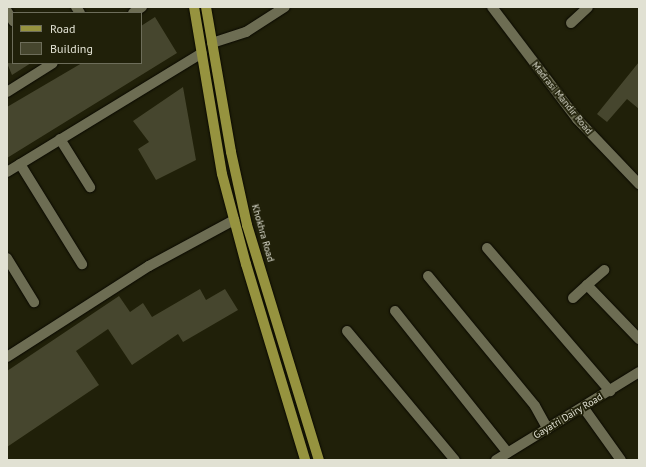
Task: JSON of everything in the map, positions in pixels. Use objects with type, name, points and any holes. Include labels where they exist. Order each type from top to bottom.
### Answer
[{"type":"main road","points":[[194,7],[222,174],[304,460]]},
{"type":"main road","name":"Khokhra Road","points":[[206,7],[231,152],[247,225],[319,460]]},
{"type":"street","points":[[212,43],[246,32],[285,7]]},
{"type":"street","name":"Madrasi Mandir Road","points":[[492,7],[577,119],[639,184]]},
{"type":"street","points":[[571,23],[588,7]]},
{"type":"street","points":[[7,172],[202,53]]},
{"type":"street","points":[[7,92],[42,66]]},
{"type":"street","points":[[60,139],[90,187]]},
{"type":"street","points":[[20,164],[82,264]]},
{"type":"street","points":[[7,357],[149,266],[234,220]]},
{"type":"street","points":[[487,248],[610,391]]},
{"type":"street","points":[[7,258],[34,302]]},
{"type":"street","points":[[573,298],[604,270]]},
{"type":"street","points":[[428,276],[535,406],[548,429]]},
{"type":"street","points":[[587,285],[639,339]]},
{"type":"street","points":[[395,312],[508,453]]},
{"type":"street","points":[[347,331],[455,460]]},
{"type":"street","name":"Gayatri Dairy Road","points":[[496,460],[639,372]]},
{"type":"street","points":[[583,407],[621,460]]},
{"type":"building","points":[[155,17],[177,53],[7,158],[7,107],[80,64],[142,64],[142,25]]},
{"type":"building","points":[[639,62],[639,109],[627,99],[607,122],[597,114]]},
{"type":"building","points":[[7,63],[29,64],[12,75]]},
{"type":"building","points":[[183,87],[196,160],[156,180],[138,149],[149,142],[133,121]]},
{"type":"building","points":[[200,289],[206,300],[225,289],[238,310],[183,342],[178,334],[132,365],[108,329],[76,351],[99,385],[7,447],[7,371],[119,296],[130,312],[143,303],[152,317]]}]
